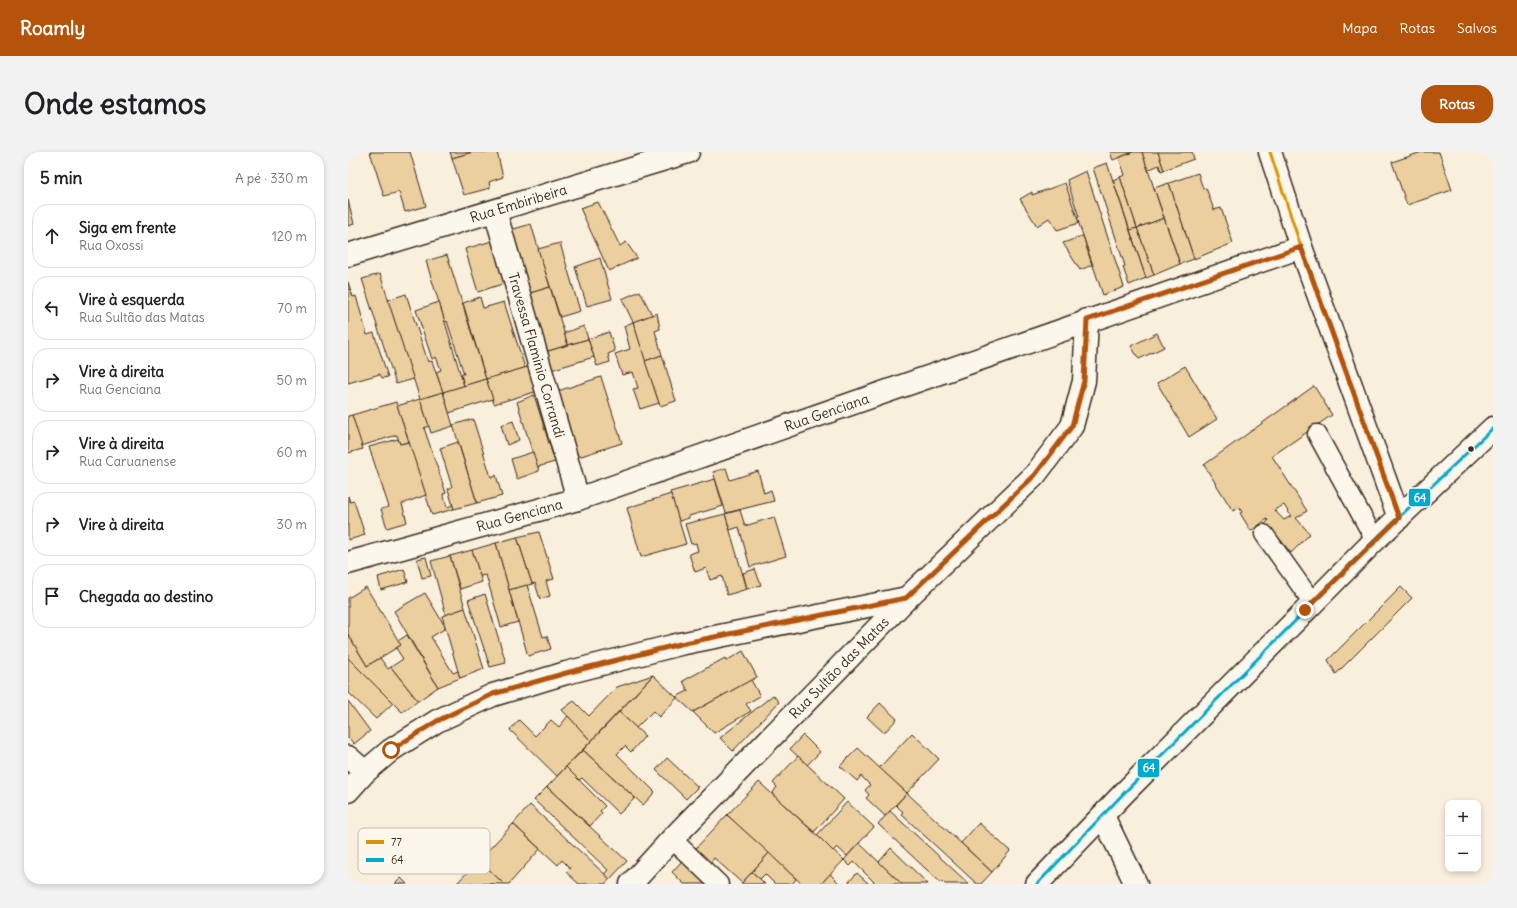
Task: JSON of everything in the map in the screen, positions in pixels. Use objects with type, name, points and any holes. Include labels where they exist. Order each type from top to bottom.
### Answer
[{"type":"street","name":"Rua Embiribeira","points":[[348,255],[688,152]]},
{"type":"street","points":[[1270,152],[1301,247],[1399,518]]},
{"type":"street","name":"Travessa Flaminio Corrandi","points":[[495,211],[578,499]]},
{"type":"street","name":"Rua Genciana","points":[[348,563],[578,499],[1087,320],[1301,247]]},
{"type":"street","name":"Rua Sultão das Matas","points":[[631,884],[672,839],[906,598],[1035,475],[1072,426],[1084,381],[1087,320]]},
{"type":"street","points":[[1037,884],[1375,540],[1493,428]]},
{"type":"street","points":[[348,791],[365,772],[391,750],[437,721],[493,694],[566,673],[680,644],[906,598]]},
{"type":"street","points":[[348,757],[365,772]]},
{"type":"street","points":[[1103,816],[1136,884]]},
{"type":"lane","points":[[1317,434],[1375,540]]},
{"type":"lane","points":[[1264,534],[1313,603]]},
{"type":"lane","points":[[672,839],[719,884]]},
{"type":"building","points":[[370,152],[410,152],[426,206],[405,212],[399,192],[384,196]]},
{"type":"building","points":[[450,152],[473,152],[452,158]]},
{"type":"building","points":[[473,152],[497,152],[503,177],[489,182],[490,188],[464,195],[452,158]]},
{"type":"building","points":[[1110,152],[1133,152],[1113,160]]},
{"type":"building","points":[[1133,152],[1142,152],[1164,218],[1137,228],[1120,177],[1125,175],[1119,158]]},
{"type":"building","points":[[1142,152],[1158,152],[1164,170],[1161,171],[1159,165],[1148,170]]},
{"type":"building","points":[[1158,152],[1192,152],[1194,159],[1164,170]]},
{"type":"building","points":[[1422,152],[1439,152],[1452,190],[1407,205],[1392,162]]},
{"type":"building","points":[[1107,163],[1146,278],[1129,285],[1123,267],[1125,266],[1093,168]]},
{"type":"building","points":[[1086,171],[1124,287],[1103,295],[1077,218],[1079,217],[1067,180]]},
{"type":"building","points":[[1198,173],[1203,189],[1206,188],[1214,210],[1221,208],[1233,243],[1194,259],[1169,183]]},
{"type":"building","points":[[1120,177],[1137,228],[1130,230],[1113,180]]},
{"type":"building","points":[[1065,183],[1079,223],[1057,230],[1049,218],[1037,226],[1020,199],[1032,192],[1032,195]]},
{"type":"building","points":[[1169,183],[1194,259],[1180,264],[1154,188]]},
{"type":"building","points":[[348,200],[354,224],[348,226]]},
{"type":"building","points":[[598,202],[620,246],[626,242],[637,258],[609,271],[580,208]]},
{"type":"building","points":[[1164,218],[1180,264],[1154,275],[1137,228]]},
{"type":"building","points":[[531,224],[550,287],[527,294],[507,231]]},
{"type":"building","points":[[1137,228],[1154,275],[1146,278],[1130,230]]},
{"type":"building","points":[[1083,236],[1092,265],[1080,270],[1063,243]]},
{"type":"building","points":[[492,241],[505,283],[478,292],[465,249]]},
{"type":"building","points":[[560,243],[580,311],[560,317],[538,249]]},
{"type":"building","points":[[447,255],[486,379],[464,386],[461,374],[464,374],[447,321],[445,322],[426,261]]},
{"type":"building","points":[[600,258],[612,299],[587,306],[575,267]]},
{"type":"building","points":[[380,274],[414,379],[396,384],[362,279]]},
{"type":"building","points":[[348,282],[353,297],[356,296],[367,335],[374,333],[388,377],[382,378],[380,374],[348,383]]},
{"type":"building","points":[[550,287],[568,345],[545,352],[527,294]]},
{"type":"building","points":[[640,291],[652,315],[633,322],[622,299]]},
{"type":"building","points":[[406,294],[428,362],[432,361],[443,392],[420,399],[388,300]]},
{"type":"building","points":[[480,297],[483,308],[504,302],[525,368],[486,379],[463,303]]},
{"type":"building","points":[[439,302],[464,386],[443,392],[436,372],[441,370],[436,357],[432,359],[416,310]]},
{"type":"building","points":[[657,313],[660,329],[655,331],[662,355],[645,361],[633,322]]},
{"type":"building","points":[[633,322],[659,403],[640,409],[633,389],[638,388],[633,372],[622,375],[615,354],[630,349],[624,326]]},
{"type":"building","points":[[584,326],[588,339],[568,345],[564,333]]},
{"type":"building","points":[[609,332],[615,351],[608,354],[610,362],[597,366],[588,339]]},
{"type":"building","points":[[1157,333],[1164,347],[1139,359],[1131,346]]},
{"type":"building","points":[[588,339],[594,357],[551,370],[545,352]]},
{"type":"building","points":[[662,355],[676,401],[660,406],[645,361]]},
{"type":"building","points":[[531,366],[538,391],[494,404],[486,379]]},
{"type":"building","points":[[1185,366],[1217,419],[1189,437],[1157,383]]},
{"type":"building","points":[[601,377],[622,443],[578,457],[558,391]]},
{"type":"building","points":[[486,379],[493,399],[449,413],[443,392]]},
{"type":"building","points":[[1314,386],[1332,415],[1272,456],[1307,511],[1296,518],[1310,534],[1291,553],[1279,538],[1276,540],[1265,524],[1268,521],[1267,519],[1251,531],[1240,513],[1242,512],[1239,507],[1233,511],[1204,465]],"holes":[[[1284,505],[1291,516],[1284,520],[1274,510]]]},
{"type":"building","points":[[443,392],[453,426],[431,433],[420,399]]},
{"type":"building","points":[[534,395],[555,462],[537,467],[517,402]]},
{"type":"building","points":[[420,399],[429,426],[424,428],[446,493],[443,494],[447,507],[453,505],[454,509],[432,515],[397,406]]},
{"type":"building","points":[[396,402],[409,442],[400,444],[397,435],[361,446],[352,415]]},
{"type":"building","points":[[352,415],[363,449],[348,453],[348,416]]},
{"type":"building","points":[[473,419],[491,477],[496,475],[502,496],[477,503],[453,425]]},
{"type":"building","points":[[513,421],[519,440],[507,445],[501,425]]},
{"type":"building","points":[[398,439],[400,444],[409,442],[426,495],[402,504],[407,522],[387,528],[381,509],[389,507],[369,447]]},
{"type":"building","points":[[458,442],[477,503],[454,509],[448,489],[452,487],[440,448]]},
{"type":"building","points":[[533,452],[539,471],[517,479],[511,459]]},
{"type":"building","points":[[726,468],[730,480],[758,471],[764,493],[771,490],[774,501],[726,513],[713,472]]},
{"type":"building","points":[[715,479],[723,506],[689,516],[689,518],[679,521],[670,492]]},
{"type":"building","points":[[671,494],[686,544],[641,557],[627,508]]},
{"type":"building","points":[[348,496],[350,502],[354,501],[365,535],[348,540]]},
{"type":"building","points":[[740,510],[745,526],[774,517],[786,556],[750,567],[739,527],[730,530],[725,514]]},
{"type":"building","points":[[725,514],[747,589],[727,595],[722,576],[710,580],[706,568],[695,572],[689,554],[698,551],[696,543],[691,544],[685,524]]},
{"type":"building","points":[[539,532],[554,579],[546,581],[550,596],[540,599],[535,583],[532,584],[517,537]]},
{"type":"building","points":[[517,537],[532,584],[509,590],[496,543]]},
{"type":"building","points":[[496,543],[518,622],[501,627],[486,575],[480,576],[472,550]]},
{"type":"building","points":[[472,550],[482,582],[460,589],[450,556]]},
{"type":"building","points":[[450,556],[465,608],[446,615],[431,561]]},
{"type":"building","points":[[426,557],[431,576],[422,578],[417,559]]},
{"type":"building","points":[[404,569],[408,582],[381,590],[378,577]]},
{"type":"building","points":[[755,569],[761,585],[747,589],[743,573]]},
{"type":"building","points":[[527,585],[543,637],[547,636],[551,649],[528,656],[509,590]]},
{"type":"building","points":[[366,587],[401,645],[367,666],[348,634],[348,598]]},
{"type":"building","points":[[1401,587],[1412,598],[1336,674],[1328,660]]},
{"type":"building","points":[[425,593],[446,628],[431,637],[453,673],[458,671],[460,678],[438,687],[394,611]]},
{"type":"building","points":[[485,594],[506,663],[490,667],[468,600]]},
{"type":"building","points":[[465,608],[484,669],[460,678],[442,616]]},
{"type":"building","points":[[348,634],[367,666],[380,658],[388,669],[391,667],[418,701],[402,712],[348,658]]},
{"type":"building","points":[[407,635],[438,687],[418,701],[391,667],[403,659],[396,648],[401,645],[398,641]]},
{"type":"building","points":[[743,651],[757,677],[693,712],[676,697],[688,691],[683,681],[725,658],[726,661]]},
{"type":"building","points":[[348,658],[393,703],[376,719],[349,693],[348,694]]},
{"type":"building","points":[[653,675],[677,698],[659,717],[653,711],[636,728],[619,712]]},
{"type":"building","points":[[653,675],[591,741],[562,710],[574,701],[589,716],[617,687]]},
{"type":"building","points":[[751,680],[760,696],[746,704],[751,711],[714,733],[693,712]]},
{"type":"building","points":[[773,695],[779,702],[733,751],[720,738]]},
{"type":"building","points":[[348,701],[370,731],[354,744],[349,738],[348,739]]},
{"type":"building","points":[[880,703],[897,719],[884,733],[867,717]]},
{"type":"building","points":[[619,712],[645,736],[631,752],[625,746],[617,754],[655,792],[643,805],[583,750]]},
{"type":"building","points":[[568,716],[591,741],[557,776],[510,730],[519,720],[535,736],[551,720],[559,727]]},
{"type":"building","points":[[912,733],[939,759],[907,793],[879,768]]},
{"type":"building","points":[[803,735],[820,752],[807,765],[790,749]]},
{"type":"building","points":[[858,748],[907,793],[885,816],[866,798],[869,795],[865,790],[870,785],[861,776],[857,781],[840,766]]},
{"type":"building","points":[[583,750],[635,798],[619,814],[582,778],[579,780],[566,767]]},
{"type":"building","points":[[798,756],[844,799],[814,832],[772,794],[777,787],[773,783]]},
{"type":"building","points":[[667,758],[698,787],[686,799],[656,770]]},
{"type":"building","points":[[566,767],[605,806],[600,811],[602,813],[590,826],[547,787]]},
{"type":"building","points":[[759,782],[844,860],[821,884],[802,884],[727,815]]},
{"type":"building","points":[[547,787],[627,861],[610,879],[604,874],[608,870],[534,800]]},
{"type":"building","points":[[907,793],[992,872],[981,884],[977,884],[901,814],[903,812],[896,805]]},
{"type":"building","points":[[847,802],[874,827],[847,856],[837,847],[833,851],[817,835]]},
{"type":"building","points":[[530,805],[610,879],[605,884],[579,884],[566,872],[570,868],[562,860],[558,865],[513,824]]},
{"type":"building","points":[[890,811],[969,884],[945,884],[942,881],[941,883],[878,824]]},
{"type":"building","points":[[727,815],[769,853],[742,883],[714,858],[710,863],[696,848]]},
{"type":"building","points":[[979,823],[1010,851],[992,872],[961,843]]},
{"type":"building","points":[[513,824],[540,849],[509,884],[504,884],[490,871],[490,848]]},
{"type":"building","points":[[859,843],[902,884],[876,884],[854,862],[850,866],[844,860]]},
{"type":"building","points":[[891,848],[928,884],[902,884],[879,862]]},
{"type":"building","points":[[769,853],[796,879],[792,884],[775,884],[765,874],[760,879],[752,872]]},
{"type":"building","points":[[682,861],[706,884],[684,884],[672,872]]},
{"type":"building","points":[[490,871],[504,884],[457,883],[466,874],[490,874]]},
{"type":"building","points":[[752,872],[760,879],[765,884],[741,884]]},
{"type":"building","points":[[857,873],[869,884],[847,884]]},
{"type":"building","points":[[830,874],[840,884],[821,884]]},
{"type":"building","points":[[401,878],[407,884],[395,884]]},
{"type":"transit line","name":"77","points":[[1270,152],[1301,247],[1399,518]]},
{"type":"transit line","name":"64","points":[[1037,884],[1124,793],[1375,540],[1493,428]]},
{"type":"route","points":[[391,750],[437,721],[493,694],[566,673],[680,644],[906,598],[950,558],[1035,475],[1072,426],[1084,381],[1087,320],[1301,247],[1399,518],[1305,610]]}]
